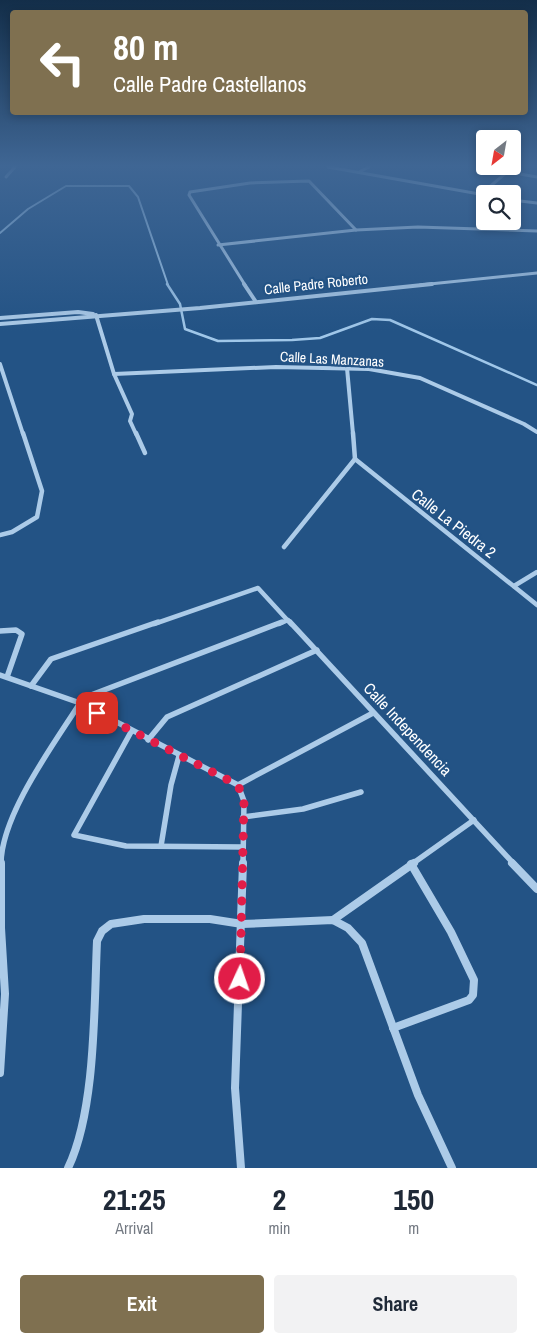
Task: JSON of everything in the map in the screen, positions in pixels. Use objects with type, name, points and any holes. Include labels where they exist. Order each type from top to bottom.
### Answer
[{"type":"street","points":[[204,222],[256,302]]},
{"type":"street","points":[[348,222],[356,230]]},
{"type":"street","points":[[218,245],[356,230],[441,226],[537,231]]},
{"type":"street","name":"Calle Padre Roberto","points":[[96,315],[200,308],[537,273]]},
{"type":"street","points":[[0,318],[78,312],[96,315]]},
{"type":"street","points":[[0,324],[79,319],[96,315]]},
{"type":"street","points":[[96,315],[114,374],[132,414],[130,422],[145,453]]},
{"type":"street","points":[[0,364],[42,491],[37,517],[12,532],[0,535]]},
{"type":"street","name":"Calle Las Manzanas","points":[[114,374],[276,367],[369,369],[420,378],[524,424],[537,432]]},
{"type":"street","points":[[284,546],[355,459],[347,368]]},
{"type":"street","name":"Calle La Piedra 2","points":[[355,459],[537,605]]},
{"type":"street","points":[[514,586],[537,572]]},
{"type":"street","name":"Calle Independencia","points":[[31,686],[51,659],[258,588],[537,889]]},
{"type":"street","points":[[0,1074],[5,994],[1,928],[0,859],[10,825],[22,795],[80,703],[91,696],[288,620]]},
{"type":"street","points":[[0,630],[16,630],[22,634],[7,677]]},
{"type":"street","points":[[148,740],[167,717],[317,650]]},
{"type":"street","points":[[0,675],[80,703],[131,732],[238,785],[244,801],[242,924],[235,1088],[241,1168]]},
{"type":"street","points":[[238,785],[374,713]]},
{"type":"street","points":[[131,732],[74,835],[126,846],[243,847]]},
{"type":"street","points":[[160,846],[171,785],[179,756]]},
{"type":"street","points":[[244,817],[293,812],[336,802],[361,792]]},
{"type":"street","points":[[333,920],[474,820]]},
{"type":"street","points":[[393,1028],[469,1000],[474,989],[474,980],[451,932],[411,864]]},
{"type":"street","points":[[68,1168],[78,1142],[91,1078],[96,941],[102,931],[111,924],[144,919],[210,919],[242,924],[333,920],[348,928],[362,943],[418,1095],[452,1168]]},
{"type":"waterway","points":[[0,233],[13,222]]},
{"type":"waterway","points":[[146,222],[168,285]]},
{"type":"waterway","points":[[167,284],[180,304],[185,329],[218,341],[320,338],[372,319],[390,320],[537,385]]},
{"type":"route","points":[[97,713],[238,785],[244,801],[240,979]]}]
